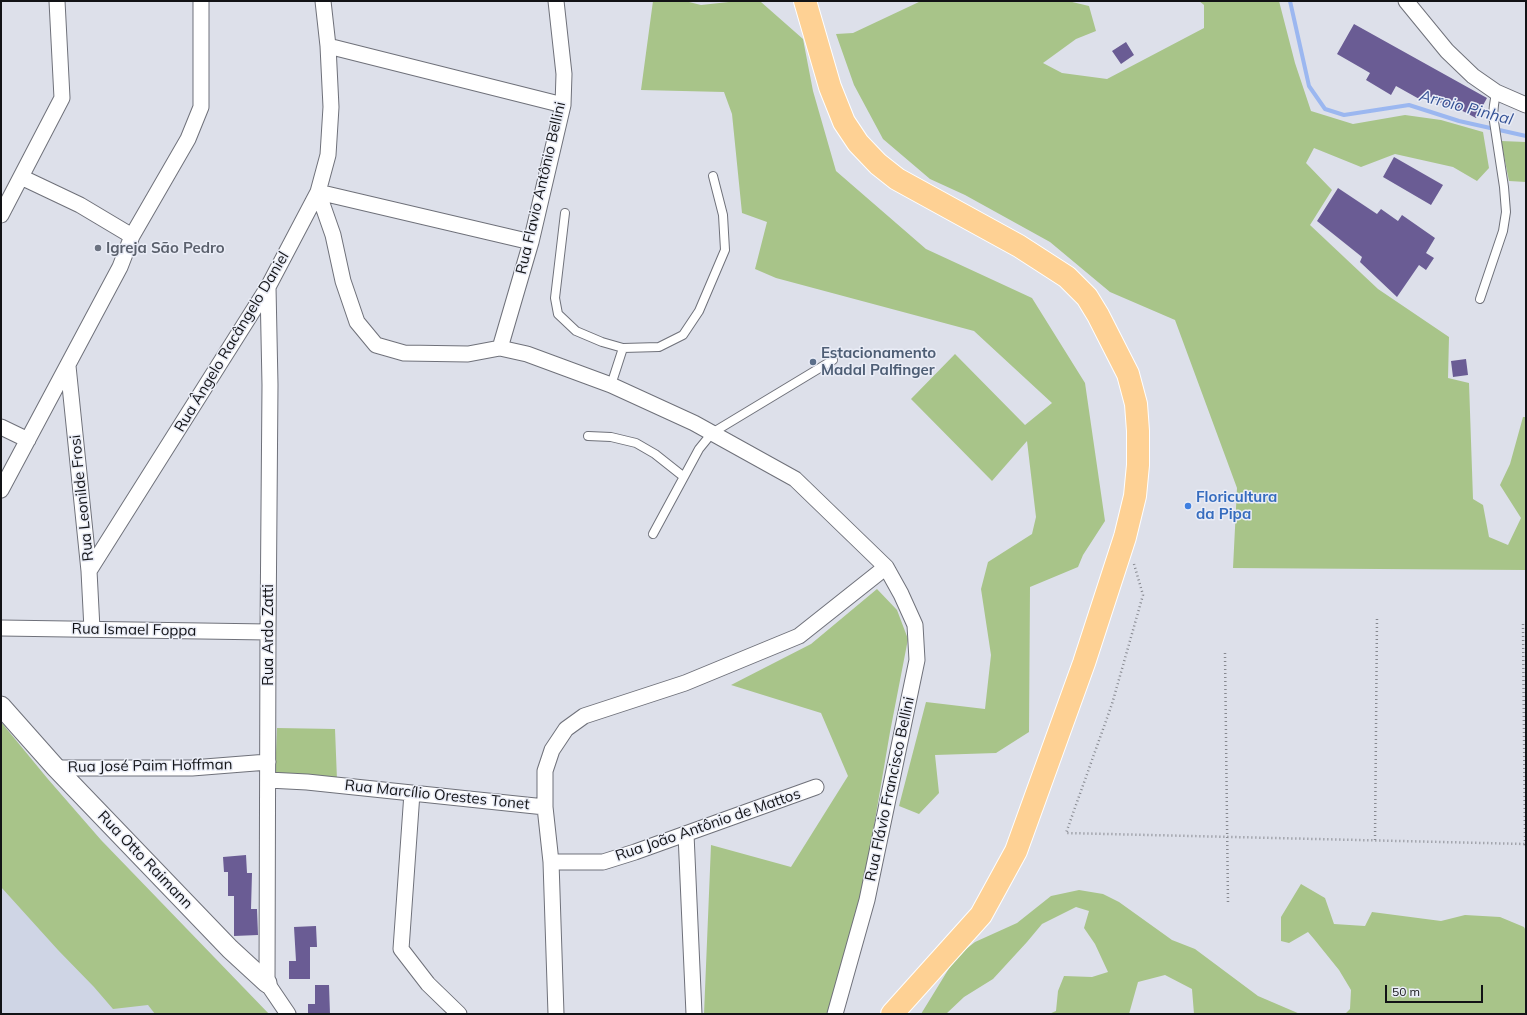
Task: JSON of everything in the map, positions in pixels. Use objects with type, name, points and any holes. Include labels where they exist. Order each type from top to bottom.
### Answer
[{"type":"main road","points":[[805,1],[830,87],[844,122],[858,143],[878,164],[896,179],[1019,246],[1067,277],[1087,297],[1098,315],[1128,374],[1136,404],[1138,465],[1135,496],[1125,537],[1084,663],[1016,852],[981,915],[892,1014]]},
{"type":"street","points":[[1,215],[62,98],[57,1]]},
{"type":"street","points":[[1,490],[120,267],[132,236],[188,139],[200,107],[201,1]]},
{"type":"street","name":"Rua Ângelo Racângelo Daniel","points":[[90,571],[268,287],[318,192],[328,155],[331,113],[328,46],[323,1]]},
{"type":"street","name":"Rua Flavio Antônio Bellini","points":[[500,348],[531,242],[563,105],[564,74],[556,1]]},
{"type":"street","points":[[1406,1],[1447,51],[1473,76],[1496,92],[1526,105]]},
{"type":"street","points":[[328,46],[563,105]]},
{"type":"street","points":[[21,177],[80,205],[132,236]]},
{"type":"street","points":[[318,192],[531,242]]},
{"type":"street","points":[[318,192],[333,235],[343,281],[357,322],[376,345],[404,353],[468,354],[500,348]]},
{"type":"street","name":"Rua Ardo Zatti","points":[[267,983],[270,393],[268,287]]},
{"type":"street","name":"Rua Flávio Francisco Bellini","points":[[500,348],[527,354],[610,385],[694,423],[795,479],[886,567],[901,594],[915,625],[917,660],[867,900],[835,1014]]},
{"type":"street","name":"Rua Leonilde Frosi","points":[[68,366],[90,571],[92,629]]},
{"type":"street","points":[[1,427],[28,440]]},
{"type":"street","name":"Rua Marcílio Orestes Tonet","points":[[268,780],[307,782],[545,807],[546,771],[552,750],[566,729],[584,716],[685,684],[799,636],[886,567]]},
{"type":"street","name":"Rua Ismael Foppa","points":[[1,628],[268,632]]},
{"type":"street","name":"Rua Otto Raimann","points":[[1,706],[56,768],[230,949],[267,983],[288,1014]]},
{"type":"street","name":"Rua José Paim Hoffman","points":[[56,768],[192,768],[268,762]]},
{"type":"street","name":"Rua João Antônio de Mattos","points":[[551,862],[603,862],[816,787]]},
{"type":"street","points":[[412,793],[401,949],[428,984],[459,1014]]},
{"type":"street","points":[[545,807],[551,862],[556,1014]]},
{"type":"street","points":[[686,834],[694,1014]]},
{"type":"lane","points":[[1480,299],[1503,231],[1506,212],[1504,187],[1493,115],[1496,92]]},
{"type":"lane","points":[[566,213],[555,298],[558,314],[576,331],[602,342],[623,348],[659,347],[683,336],[698,311],[725,250],[723,215],[714,176]]},
{"type":"lane","points":[[610,385],[623,348]]},
{"type":"lane","points":[[653,534],[699,449],[712,433],[833,360]]},
{"type":"lane","points":[[588,436],[611,437],[636,443],[655,454],[684,477]]},
{"type":"path","points":[[1125,537],[1144,595],[1112,704],[1066,833],[1227,836],[1525,845],[1523,624]]},
{"type":"path","points":[[1375,840],[1377,618]]},
{"type":"path","points":[[1225,653],[1228,902]]},
{"type":"shaded area","points":[[1,722],[101,840],[269,1014],[1,1014]]},
{"type":"green space","points":[[653,1],[685,1],[701,5],[738,1],[761,2],[803,39],[813,91],[836,171],[926,249],[1032,298],[1085,383],[1105,521],[1083,555],[1078,567],[1030,587],[1029,732],[996,753],[935,755],[939,793],[919,814],[899,806],[926,702],[985,709],[991,655],[981,589],[988,562],[1032,534],[1036,517],[1027,441],[992,481],[911,399],[955,354],[1025,425],[1052,403],[974,331],[776,278],[755,269],[767,222],[742,213],[732,114],[724,92],[641,90]]},
{"type":"green space","points":[[921,1],[1068,1],[1089,6],[1096,31],[1076,39],[1043,63],[1062,73],[1107,79],[1204,28],[1204,5],[1199,1],[1279,1],[1295,63],[1311,111],[1353,124],[1405,115],[1441,120],[1483,132],[1489,168],[1477,181],[1453,167],[1395,154],[1361,167],[1314,148],[1306,163],[1332,190],[1310,225],[1378,289],[1449,337],[1448,378],[1469,383],[1473,499],[1483,505],[1489,537],[1508,545],[1521,518],[1500,485],[1510,464],[1523,417],[1526,417],[1526,570],[1233,568],[1237,488],[1175,320],[1110,292],[1050,242],[965,195],[930,179],[883,139],[854,85],[836,34],[853,33]]},
{"type":"green space","points":[[1501,141],[1526,142],[1526,182],[1509,181]]},
{"type":"green space","points":[[877,589],[897,610],[908,639],[890,732],[861,902],[831,1005],[826,1014],[704,1014],[711,845],[791,867],[848,776],[821,713],[731,685],[811,644]]},
{"type":"green space","points":[[1,722],[101,840],[269,1014],[155,1014],[148,1005],[113,1009],[58,950],[1,887]]},
{"type":"green space","points":[[277,728],[335,729],[337,780],[275,776]]},
{"type":"green space","points":[[1301,884],[1325,898],[1334,924],[1365,926],[1372,912],[1441,921],[1465,915],[1500,917],[1524,927],[1526,931],[1526,1014],[1345,1014],[1350,1009],[1351,990],[1339,970],[1308,932],[1289,943],[1281,941],[1281,917]]},
{"type":"green space","points":[[1079,890],[1103,894],[1119,902],[1172,940],[1195,949],[1258,996],[1300,1014],[1194,1014],[1192,989],[1165,975],[1138,982],[1129,1014],[1049,1014],[1056,1011],[1058,991],[1064,976],[1092,977],[1108,972],[1095,944],[1084,928],[1089,911],[1076,907],[1042,924],[993,979],[964,997],[946,1014],[921,1014],[956,957],[975,942],[1017,923],[1051,896]]},
{"type":"building","points":[[1354,24],[1487,98],[1476,118],[1451,105],[1450,108],[1425,94],[1421,100],[1396,86],[1391,95],[1366,80],[1370,73],[1337,54]]},
{"type":"building","points":[[1126,42],[1134,55],[1121,64],[1112,51]]},
{"type":"building","points":[[1394,157],[1443,185],[1431,205],[1383,177]]},
{"type":"building","points":[[1338,188],[1377,214],[1381,209],[1398,221],[1402,215],[1435,238],[1426,253],[1434,258],[1426,270],[1419,265],[1397,297],[1360,262],[1362,257],[1317,221]]},
{"type":"building","points":[[1466,359],[1468,375],[1453,377],[1451,361]]},
{"type":"building","points":[[246,855],[247,873],[252,873],[251,909],[257,909],[258,935],[234,936],[234,896],[228,896],[228,872],[224,872],[223,857]]},
{"type":"building","points":[[316,926],[317,947],[310,947],[310,979],[289,979],[289,961],[296,961],[294,927]]},
{"type":"building","points":[[315,985],[329,985],[330,1014],[308,1014],[308,1004],[315,1004]]},
{"type":"waterway","name":"Arroio Pinhal","points":[[1290,1],[1309,86],[1325,109],[1344,115],[1409,105],[1459,121],[1526,136]]},
{"type":"place","name":"Igreja São Pedro","points":[[98,248]]},
{"type":"place","name":"Estacionamento Madal Palfinger","points":[[813,362]]},
{"type":"place","name":"Floricultura da Pipa","points":[[1188,506]]}]
